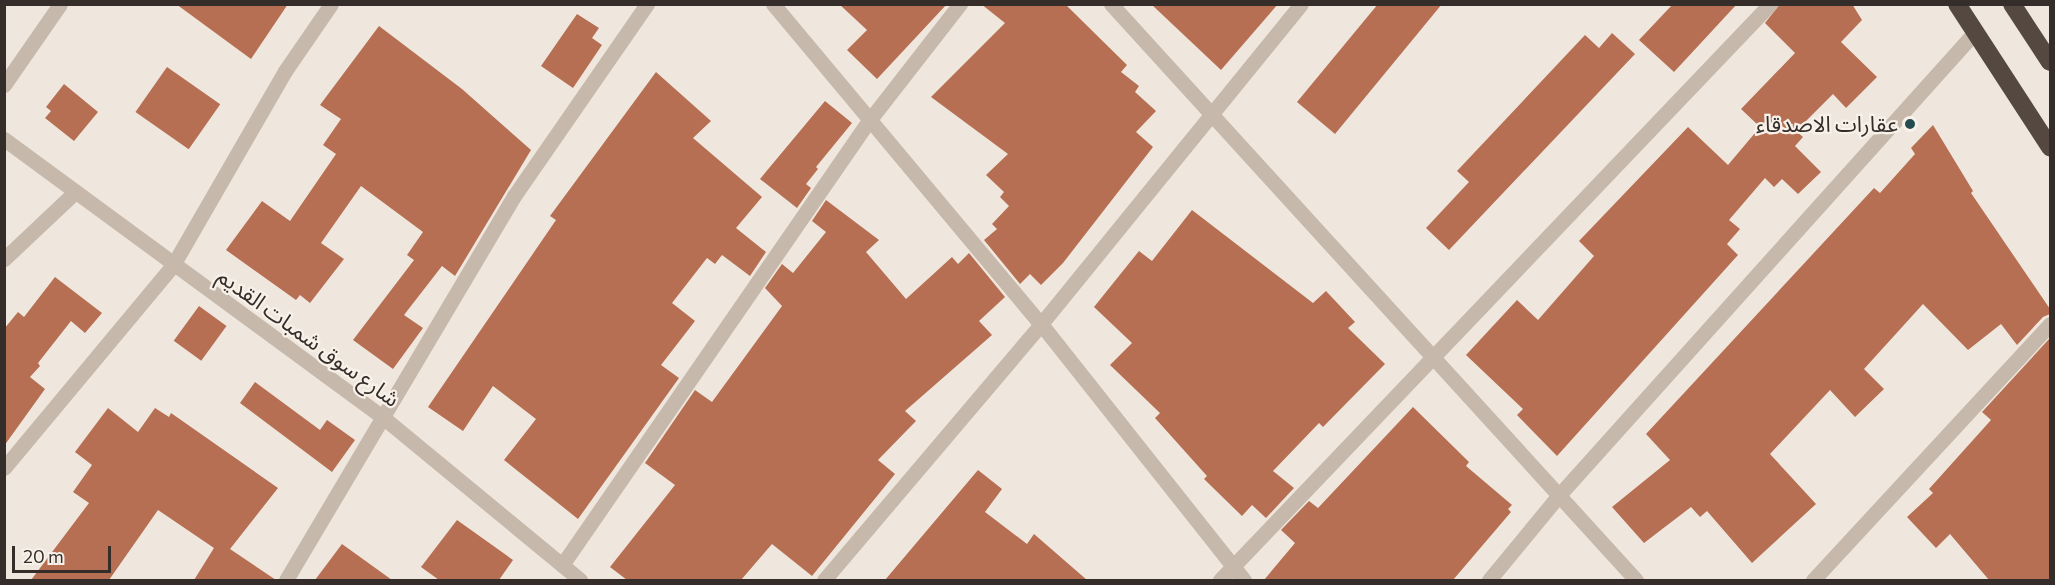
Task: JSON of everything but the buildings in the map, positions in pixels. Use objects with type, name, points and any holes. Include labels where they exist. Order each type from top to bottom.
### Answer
[{"type":"highway","points":[[1957,4],[2050,147]]},
{"type":"highway","points":[[2012,4],[2050,62]]},
{"type":"street","points":[[4,85],[60,4]]},
{"type":"street","points":[[4,468],[173,265],[285,71],[331,4]]},
{"type":"street","points":[[286,580],[385,419],[513,196],[647,4]]},
{"type":"street","points":[[773,4],[868,122],[1041,324],[1244,580]]},
{"type":"street","points":[[562,565],[868,122],[960,4]]},
{"type":"street","points":[[1111,4],[1636,580]]},
{"type":"street","points":[[824,580],[1041,324],[1301,4]]},
{"type":"street","points":[[1220,580],[1770,4]]},
{"type":"street","points":[[1489,580],[1560,494],[1974,33]]},
{"type":"street","name":"شارع سوق شمبات القديم","points":[[4,139],[385,419],[580,580]]},
{"type":"street","points":[[4,259],[75,192]]},
{"type":"street","points":[[1813,580],[2050,324]]},
{"type":"place","name":"عقارات الاصدقاء","points":[[1910,124]]}]
